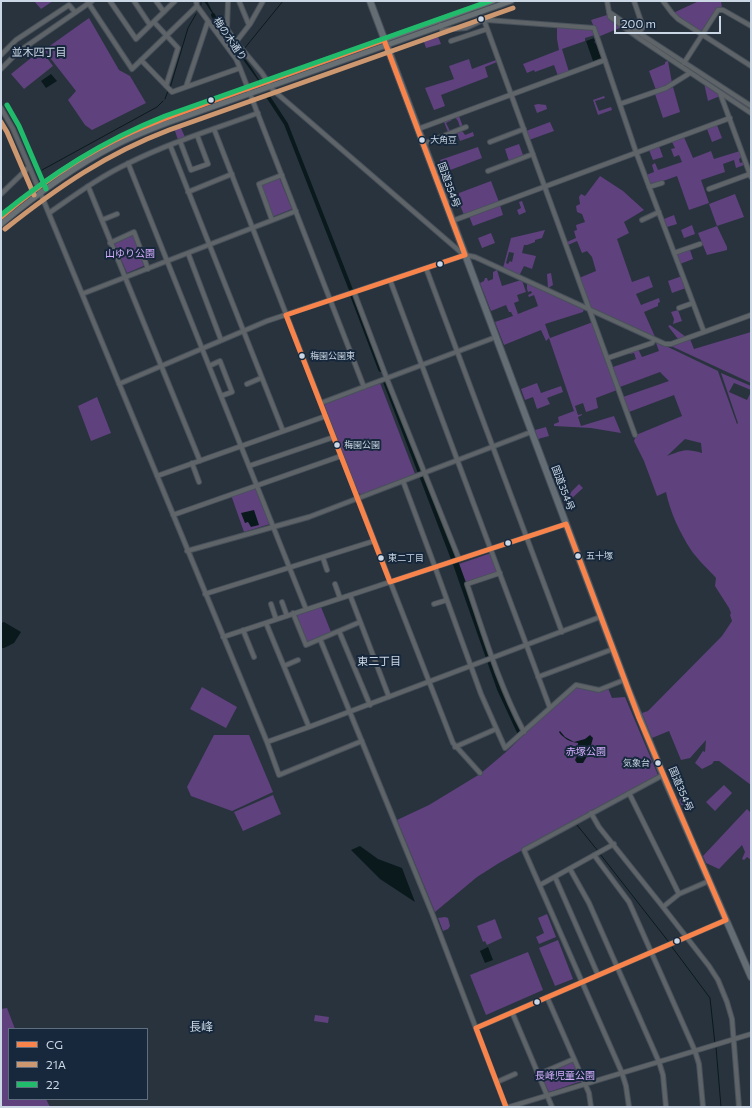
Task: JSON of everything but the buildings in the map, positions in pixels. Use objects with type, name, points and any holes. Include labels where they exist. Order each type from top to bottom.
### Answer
[{"type":"highway","name":"国道354号","points":[[370,1],[624,680],[663,775],[751,975]]},
{"type":"main road","points":[[1,217],[90,154],[127,134],[168,117],[249,91],[385,43],[494,1]]},
{"type":"main road","points":[[439,23],[507,2]]},
{"type":"main road","points":[[1,224],[39,190]]},
{"type":"street","points":[[110,1],[136,39],[175,1]]},
{"type":"street","points":[[134,1],[152,24],[178,48],[166,86]]},
{"type":"street","points":[[156,1],[164,12]]},
{"type":"street","name":"梅の木通り","points":[[196,1],[197,6],[208,21],[222,30],[240,68],[364,387]]},
{"type":"street","points":[[228,1],[222,30],[236,42],[262,73],[269,84],[465,255]]},
{"type":"street","points":[[239,1],[249,25]]},
{"type":"street","points":[[236,42],[249,25],[263,1]]},
{"type":"street","points":[[607,1],[610,17],[640,39],[751,113]]},
{"type":"street","points":[[634,1],[643,27],[638,33]]},
{"type":"street","points":[[663,1],[678,19],[751,66]]},
{"type":"street","points":[[1,69],[18,52],[89,2],[132,69],[197,6]]},
{"type":"street","points":[[1,55],[16,40],[69,5],[76,12]]},
{"type":"street","points":[[684,63],[715,13],[721,9],[751,26]]},
{"type":"street","points":[[609,12],[638,33],[751,106]]},
{"type":"street","points":[[484,20],[635,435]]},
{"type":"street","points":[[439,23],[442,30],[466,28],[484,20],[594,28],[636,152],[704,332]]},
{"type":"street","points":[[186,87],[208,21]]},
{"type":"street","points":[[451,41],[487,29]]},
{"type":"street","points":[[141,60],[172,92],[240,68]]},
{"type":"street","points":[[418,129],[605,60]]},
{"type":"street","points":[[620,104],[657,92],[690,73]]},
{"type":"street","points":[[709,189],[750,176],[720,92]]},
{"type":"street","points":[[1,108],[13,129],[39,190],[267,742],[279,775],[362,741]]},
{"type":"street","points":[[48,212],[88,186],[128,163],[180,141],[258,113]]},
{"type":"street","points":[[452,221],[730,118]]},
{"type":"street","points":[[423,144],[466,127]]},
{"type":"street","points":[[214,129],[429,682],[456,747],[480,773]]},
{"type":"street","points":[[490,142],[524,129]]},
{"type":"street","points":[[180,141],[192,170],[208,164],[197,135]]},
{"type":"street","points":[[170,145],[282,431]]},
{"type":"street","points":[[488,171],[533,154]]},
{"type":"street","points":[[128,163],[306,609]]},
{"type":"street","points":[[1,194],[29,167]]},
{"type":"street","points":[[188,192],[232,174]]},
{"type":"street","points":[[272,220],[259,184],[282,175]]},
{"type":"street","points":[[650,187],[662,183]]},
{"type":"street","points":[[88,186],[200,461]]},
{"type":"street","points":[[82,294],[296,211]]},
{"type":"street","points":[[642,220],[659,212]]},
{"type":"street","points":[[102,220],[117,214]]},
{"type":"street","points":[[110,243],[134,232],[148,269]]},
{"type":"street","points":[[674,253],[700,244]]},
{"type":"street","points":[[188,253],[222,340]]},
{"type":"street","points":[[119,384],[243,331],[352,292],[465,255],[475,257],[665,344],[669,344],[751,315]]},
{"type":"street","points":[[426,268],[562,632]]},
{"type":"street","points":[[390,280],[550,708]]},
{"type":"street","points":[[352,292],[459,559]]},
{"type":"street","points":[[679,308],[693,303]]},
{"type":"street","points":[[321,403],[496,337]]},
{"type":"street","points":[[608,358],[652,343],[654,340]]},
{"type":"street","points":[[209,366],[220,361],[232,392],[221,396]]},
{"type":"street","points":[[247,384],[261,378]]},
{"type":"street","points":[[157,476],[326,416]]},
{"type":"street","points":[[187,550],[309,517],[531,432]]},
{"type":"street","points":[[249,466],[334,437]]},
{"type":"street","points":[[173,515],[341,456]]},
{"type":"street","points":[[192,464],[200,482]]},
{"type":"street","points":[[402,481],[435,567],[480,694],[505,748],[576,684],[599,690],[624,680]]},
{"type":"street","points":[[223,637],[566,524]]},
{"type":"street","points":[[205,594],[374,541]]},
{"type":"street","points":[[323,558],[326,570]]},
{"type":"street","points":[[500,573],[467,584],[492,659],[524,732]]},
{"type":"street","points":[[335,584],[340,598]]},
{"type":"street","points":[[350,595],[389,697]]},
{"type":"street","points":[[434,604],[447,600]]},
{"type":"street","points":[[282,602],[287,616]]},
{"type":"street","points":[[270,604],[276,619]]},
{"type":"street","points":[[293,614],[306,645],[360,622]]},
{"type":"street","points":[[267,742],[309,728],[600,617]]},
{"type":"street","points":[[266,622],[309,728]]},
{"type":"street","points":[[243,630],[254,657]]},
{"type":"street","points":[[339,631],[370,704]]},
{"type":"street","points":[[320,639],[432,913],[508,1107],[751,1034]]},
{"type":"street","points":[[538,677],[613,649]]},
{"type":"street","points":[[284,666],[298,660]]},
{"type":"street","points":[[456,747],[496,729]]},
{"type":"street","points":[[629,1107],[626,1086],[622,1073],[524,850],[663,775]]},
{"type":"street","points":[[629,793],[679,894]]},
{"type":"street","points":[[591,813],[599,827],[614,844],[709,966],[718,980],[731,1012],[740,1107]]},
{"type":"street","points":[[540,885],[614,844]]},
{"type":"street","points":[[594,855],[629,902],[695,1051],[700,1064],[703,1107]]},
{"type":"street","points":[[570,869],[589,903],[659,1062],[663,1075],[666,1107]]},
{"type":"street","points":[[555,877],[598,975]]},
{"type":"street","points":[[663,907],[679,894],[709,881]]},
{"type":"street","points":[[476,1028],[726,920]]},
{"type":"street","points":[[547,997],[589,1093],[591,1107]]},
{"type":"street","points":[[512,1012],[552,1107]]},
{"type":"street","points":[[539,1074],[574,1059]]},
{"type":"street","points":[[497,1082],[515,1074]]},
{"type":"green space","points":[[34,1],[53,1],[41,9]]},
{"type":"green space","points":[[699,1],[721,1],[722,8],[717,8],[701,32],[673,13]]},
{"type":"green space","points":[[607,15],[622,27],[598,37],[591,20]]},
{"type":"green space","points":[[89,18],[119,70],[130,76],[146,103],[92,130],[85,125],[68,100],[76,91],[44,50]]},
{"type":"green space","points":[[557,27],[591,29],[595,35],[585,38],[585,41],[562,49],[569,72],[558,76],[554,65],[535,72],[534,70],[527,73],[523,64],[559,50]]},
{"type":"green space","points":[[437,34],[441,44],[426,48],[423,39]]},
{"type":"green space","points":[[41,50],[53,66],[24,89],[11,74]]},
{"type":"green space","points":[[469,59],[472,69],[496,60],[497,62],[485,67],[488,77],[441,95],[445,106],[434,110],[425,88],[454,79],[449,66]]},
{"type":"green space","points":[[668,61],[672,83],[656,90],[649,71],[665,64],[665,62]]},
{"type":"green space","points":[[704,83],[719,93],[720,96],[708,101]]},
{"type":"green space","points":[[673,87],[680,112],[663,118],[655,94]]},
{"type":"green space","points":[[604,96],[605,98],[595,101],[599,111],[611,107],[612,110],[598,115],[593,100]]},
{"type":"green space","points":[[534,105],[546,105],[547,109],[537,113]]},
{"type":"green space","points":[[459,116],[463,127],[448,132],[444,122],[451,119],[452,120],[446,123],[450,131],[460,127],[455,117]]},
{"type":"green space","points":[[550,122],[554,131],[529,140],[526,131]]},
{"type":"green space","points":[[717,125],[722,138],[712,142],[707,129]]},
{"type":"green space","points":[[180,126],[185,137],[178,140],[174,128]]},
{"type":"green space","points":[[461,131],[465,135],[473,132],[474,136],[460,141],[457,133]]},
{"type":"green space","points":[[684,137],[693,158],[711,151],[714,159],[740,151],[742,157],[739,159],[740,163],[743,162],[744,165],[736,168],[734,160],[723,164],[725,172],[701,180],[709,203],[689,210],[677,176],[652,185],[650,184],[646,175],[654,172],[652,165],[655,163],[658,170],[682,162],[679,155],[674,157],[671,149],[675,148],[672,142]]},
{"type":"green space","points":[[519,144],[523,155],[509,161],[505,149]]},
{"type":"green space","points":[[659,146],[663,157],[653,160],[649,150]]},
{"type":"green space","points":[[478,147],[482,158],[445,172],[440,160]]},
{"type":"green space","points":[[600,176],[623,191],[644,210],[624,222],[629,233],[617,239],[632,282],[649,276],[653,287],[636,294],[641,305],[659,298],[660,302],[658,303],[658,306],[644,312],[656,339],[591,309],[579,278],[596,271],[592,257],[587,251],[582,253],[577,241],[568,245],[567,242],[576,238],[574,231],[577,230],[576,225],[585,222],[582,214],[577,212],[576,206],[580,204],[579,197],[581,194],[585,196]]},
{"type":"green space","points":[[279,177],[292,209],[272,217],[259,185]]},
{"type":"green space","points":[[491,181],[499,202],[464,215],[458,200],[459,193]]},
{"type":"green space","points":[[735,194],[744,217],[717,226],[709,204]]},
{"type":"green space","points":[[522,201],[526,212],[519,215],[517,210],[521,208],[519,202]]},
{"type":"green space","points":[[500,205],[503,215],[473,226],[469,216]]},
{"type":"green space","points":[[674,215],[677,224],[667,227],[664,219]]},
{"type":"green space","points":[[692,225],[695,234],[684,238],[681,230]]},
{"type":"green space","points":[[717,226],[727,250],[707,255],[698,233]]},
{"type":"green space","points":[[545,230],[542,238],[524,245],[522,253],[536,256],[532,269],[524,266],[519,276],[503,268],[511,238]],"holes":[[[509,252],[514,253],[512,262],[510,261],[508,264],[506,263]]]},
{"type":"green space","points":[[491,233],[495,243],[482,248],[478,238]]},
{"type":"green space","name":"山ゆり公園","points":[[133,235],[146,265],[127,273],[114,243]]},
{"type":"green space","points":[[690,250],[693,259],[680,264],[677,254]]},
{"type":"green space","points":[[497,270],[502,286],[521,280],[523,283],[526,292],[517,295],[519,301],[514,303],[518,314],[538,306],[534,295],[529,297],[528,295],[532,293],[531,291],[528,292],[527,283],[584,309],[583,312],[545,324],[550,338],[593,322],[617,390],[596,398],[598,408],[586,412],[583,403],[575,406],[578,415],[582,414],[578,417],[581,426],[614,416],[621,433],[591,428],[554,426],[554,424],[559,422],[558,417],[574,411],[549,338],[546,341],[541,330],[504,345],[495,322],[513,316],[511,312],[509,312],[506,305],[491,311],[480,283],[484,281],[485,278],[487,278],[488,281],[493,279],[493,272]]},
{"type":"green space","points":[[551,273],[553,285],[548,288],[547,274]]},
{"type":"green space","points":[[682,276],[686,288],[672,293],[668,281]]},
{"type":"green space","points":[[678,310],[682,321],[673,324],[674,319],[671,312]]},
{"type":"green space","points":[[670,325],[686,337],[678,339],[668,326]]},
{"type":"green space","points":[[751,332],[751,383],[671,346],[690,339],[694,349]]},
{"type":"green space","points":[[656,343],[668,347],[718,371],[737,424],[738,423],[721,373],[751,386],[751,390],[734,383],[729,392],[747,400],[751,392],[751,785],[719,761],[714,761],[712,764],[702,769],[695,763],[703,751],[705,752],[706,740],[690,758],[681,760],[669,731],[652,738],[642,713],[648,711],[722,636],[732,621],[729,608],[715,586],[716,578],[691,550],[679,529],[666,492],[657,496],[644,461],[634,441],[636,435],[682,416],[674,395],[629,412],[623,397],[669,381],[660,372],[620,387],[613,367],[636,359],[634,353],[629,353],[638,349],[642,357],[659,351]],"holes":[[[685,439],[701,443],[702,453],[684,450],[667,456]]]},
{"type":"green space","points":[[380,383],[415,474],[362,495],[357,492],[324,404]]},
{"type":"green space","points":[[537,383],[541,393],[561,386],[563,392],[547,398],[550,404],[537,409],[533,397],[525,400],[521,389]]},
{"type":"green space","points":[[97,397],[111,433],[91,441],[78,406]]},
{"type":"green space","points":[[546,427],[549,436],[538,439],[535,430]]},
{"type":"green space","points":[[579,484],[583,488],[570,500],[568,495]]},
{"type":"green space","points":[[256,487],[270,524],[244,532],[231,495]]},
{"type":"green space","points":[[491,553],[497,572],[466,582],[459,564]]},
{"type":"green space","points":[[321,607],[331,632],[306,643],[297,615]]},
{"type":"green space","points":[[202,687],[237,707],[226,728],[190,709]]},
{"type":"green space","name":"赤塚公園","points":[[572,688],[608,688],[612,698],[625,697],[658,775],[499,863],[477,877],[435,912],[397,820],[429,805],[480,774],[506,752]]},
{"type":"green space","points":[[214,735],[249,735],[273,792],[232,811],[191,796],[187,787]]},
{"type":"green space","points":[[724,785],[732,793],[715,811],[706,802]]},
{"type":"green space","points":[[273,795],[281,814],[243,831],[234,812]]},
{"type":"green space","points":[[685,795],[690,805],[681,805],[679,800]]},
{"type":"green space","points":[[747,809],[751,813],[751,860],[747,857],[744,860],[742,859],[745,852],[742,845],[719,869],[706,863],[703,856]]},
{"type":"green space","points":[[547,914],[556,937],[539,944],[536,937],[544,933],[538,918]]},
{"type":"green space","points":[[438,918],[448,918],[450,926],[448,929],[443,931]]},
{"type":"green space","points":[[495,919],[502,938],[487,945],[485,941],[483,942],[477,926]]},
{"type":"green space","points":[[558,940],[573,979],[555,986],[539,948]]},
{"type":"green space","points":[[528,952],[543,990],[486,1015],[470,975]]},
{"type":"green space","points":[[7,1008],[15,1028],[8,1028],[8,1100],[46,1100],[50,1107],[1,1107],[1,1009]]},
{"type":"green space","points":[[315,1015],[329,1017],[328,1023],[314,1021]]},
{"type":"green space","name":"長峰児童公園","points":[[572,1061],[582,1081],[549,1092],[541,1075]]},
{"type":"shaded area","points":[[204,1],[207,1],[218,23]]},
{"type":"shaded area","points":[[613,16],[663,51],[751,108],[751,110],[637,36]]},
{"type":"shaded area","points":[[221,26],[251,67],[268,94],[239,54]]},
{"type":"shaded area","points":[[594,38],[594,42],[601,58],[593,61],[586,41]]},
{"type":"shaded area","points":[[51,74],[57,81],[46,88],[41,81]]},
{"type":"shaded area","points":[[254,510],[259,525],[251,527],[248,522],[245,523],[241,513]]},
{"type":"shaded area","points":[[4,622],[21,632],[14,643],[1,648],[1,623]]},
{"type":"shaded area","points":[[560,731],[565,737],[574,742],[585,739],[590,735],[593,738],[589,753],[583,763],[577,763],[575,760],[580,754],[580,751],[577,749],[578,743],[572,742],[565,738],[559,732]]},
{"type":"shaded area","points":[[360,846],[378,859],[402,868],[415,902],[380,879],[351,850]]},
{"type":"shaded area","points":[[488,947],[493,960],[485,963],[480,951]]},
{"type":"waterway","points":[[244,49],[283,1]]},
{"type":"waterway","points":[[170,88],[188,28],[196,14]]},
{"type":"waterway","points":[[213,15],[218,24]]},
{"type":"waterway","points":[[218,24],[221,29]]},
{"type":"waterway","points":[[223,31],[232,44]]},
{"type":"waterway","points":[[165,99],[168,91]]},
{"type":"waterway","points":[[267,95],[286,124],[353,295]]},
{"type":"waterway","points":[[42,170],[157,107],[163,101]]},
{"type":"waterway","points":[[353,295],[381,369]]},
{"type":"waterway","points":[[385,379],[456,564],[500,689],[520,732]]},
{"type":"waterway","points":[[577,825],[598,851]]},
{"type":"waterway","points":[[600,854],[668,941]]},
{"type":"waterway","points":[[672,947],[710,998],[715,1044]]},
{"type":"waterway","points":[[716,1047],[721,1107]]},
{"type":"transit line","name":"22","points":[[1,215],[40,185],[79,159],[99,147],[142,126],[165,116],[490,1]]},
{"type":"transit line","name":"21A","points":[[5,229],[44,199],[83,173],[146,139],[513,8]]},
{"type":"transit line","name":"CG","points":[[1,217],[40,186],[68,167],[125,135],[181,112],[384,40],[465,255]]},
{"type":"transit line","name":"22","points":[[7,105],[19,126],[46,189]]},
{"type":"transit line","name":"21A","points":[[1,122],[7,132],[34,195]]},
{"type":"transit line","name":"CG","points":[[286,315],[465,255]]},
{"type":"transit line","name":"CG","points":[[286,315],[390,582]]},
{"type":"transit line","name":"CG","points":[[566,524],[639,718],[726,920]]},
{"type":"transit line","name":"CG","points":[[390,582],[566,524]]},
{"type":"transit line","name":"CG","points":[[476,1028],[726,920]]},
{"type":"transit line","name":"CG","points":[[476,1028],[506,1107]]},
{"type":"place","name":"大角豆","points":[[422,140]]},
{"type":"place","name":"梅園公園東","points":[[302,356]]},
{"type":"place","name":"梅園公園","points":[[337,445]]},
{"type":"place","name":"五十塚","points":[[578,556]]},
{"type":"place","name":"東二丁目","points":[[381,558]]},
{"type":"place","name":"気象台","points":[[658,763]]},
{"type":"district","name":"並木四丁目","points":[[39,52]]},
{"type":"district","name":"東二丁目","points":[[379,661]]},
{"type":"district","name":"長峰","points":[[201,1027]]}]
